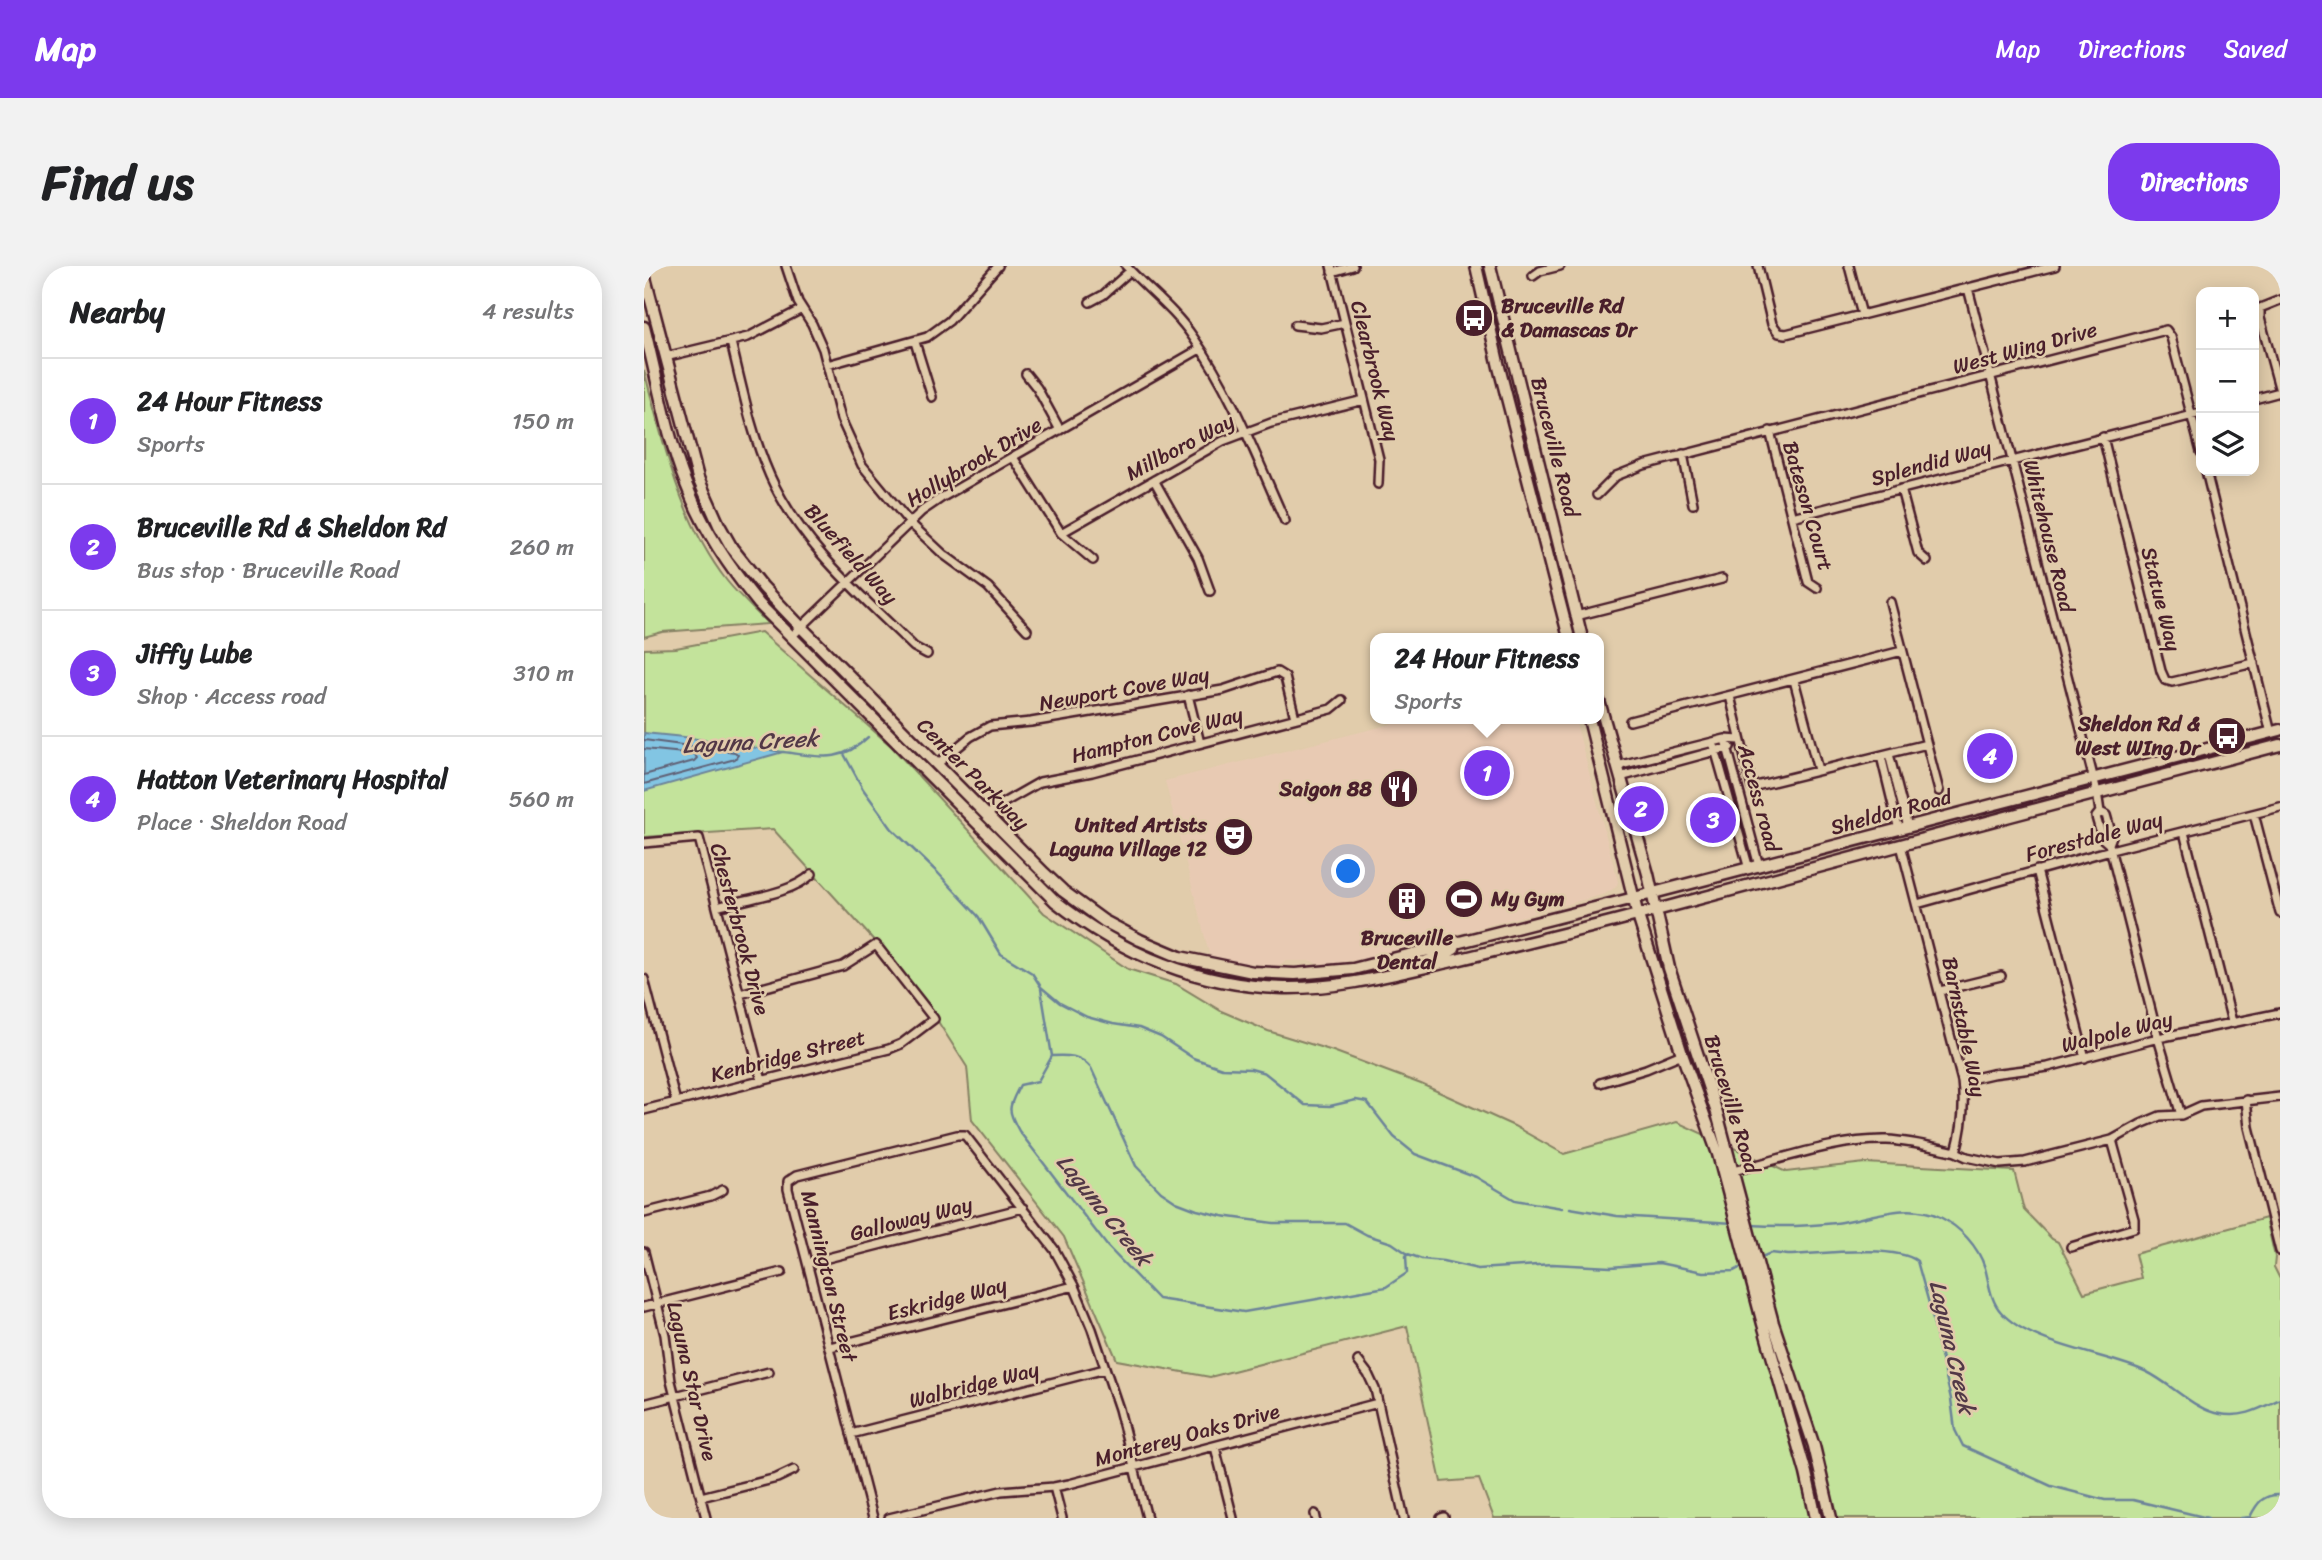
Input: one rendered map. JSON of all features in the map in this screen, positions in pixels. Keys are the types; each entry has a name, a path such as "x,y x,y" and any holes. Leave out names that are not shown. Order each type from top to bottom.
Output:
{"main road":[{"name":"Bruceville Road","path":"1476,266 1504,388 1568,633"},
{"name":"Bruceville Road","path":"1490,266 1581,633"},
{"name":"Center Parkway","path":"644,274 698,478 719,524 747,568 801,627 987,816 1063,891 1104,921 1157,948 1204,963 1252,972 1295,974 1353,969 1634,898"},
{"name":"Center Parkway","path":"644,327 679,464 701,518 739,579 791,636 1040,888 1079,920 1122,947 1187,973 1233,983 1297,988 1352,984 1638,916"},
{"name":"Bruceville Road","path":"1604,719 1669,968 1717,1113 1733,1171 1734,1195"},
{"name":"Bruceville Road","path":"1590,724 1638,916 1682,1054 1734,1195 1816,1518"},
{"path":"1598,724 1603,739 1613,752"},
{"name":"Sheldon Road","path":"1634,898 2276,731"},
{"name":"Sheldon Road","path":"1638,916 2097,792 2280,746"},
{"path":"1408,970 1433,957 1450,952 1455,944"},
{"name":"Bruceville Road","path":"1755,1275 1814,1446 1831,1518"}],"street":[{"path":"786,266 802,309 819,337 841,419 854,452 871,478 909,522 943,555 988,587 1027,630"},
{"path":"827,365 915,342 938,331 998,266"},
{"path":"1331,269 1353,266"},
{"path":"1533,276 1540,271 1560,266"},
{"path":"1758,266 1772,324 1779,333 2055,266"},
{"path":"1849,266 1862,315"},
{"path":"1090,302 1128,268 1164,302 1200,349 1244,432 1285,521"},
{"name":"Clearbrook Way","path":"1331,269 1379,459 1378,484"},
{"name":"Whitehouse Road","path":"1968,288 2100,812 2106,815 2112,836 2110,847 2158,1038 2181,1115"},
{"path":"2259,398 2280,392 2260,308 2280,300"},
{"path":"665,357 731,342 761,331 802,309"},
{"path":"1295,326 1321,328 1345,323"},
{"name":"West Wing Drive","path":"1597,495 1616,476 1644,465 2166,330 2171,337 2196,431"},
{"name":"Bluefield Way","path":"731,342 754,433 771,478 798,524 847,582 914,647 927,654"},
{"path":"915,342 932,397"},
{"name":"Hollybrook Drive","path":"791,636 909,522 942,498 1200,349"},
{"path":"1026,374 1037,388 1060,430"},
{"name":"Millboro Way","path":"1061,533 1223,441 1244,432 1364,400"},
{"name":"Splendid Way","path":"1792,517 2196,414"},
{"name":"Bateson Court","path":"1770,432 1808,582 1817,588"},
{"name":"Statue Way","path":"2103,437 2165,680 2172,682 2254,663"},
{"path":"1683,454 1693,504"},
{"path":"1013,457 1061,533 1093,560"},
{"path":"2207,476 2254,663 2276,731"},
{"path":"1154,480 1198,558 1210,592"},
{"path":"1900,489 1918,553 1927,561"},
{"path":"1576,616 1722,579"},
{"path":"1890,602 1939,791"},
{"path":"1630,721 1902,651"},
{"name":"Newport Cove Way","path":"936,765 970,737 990,726 1031,722 1223,690 1277,672 1285,677 1295,718"},
{"path":"1794,680 1818,770"},
{"path":"1188,695 1200,743"},
{"path":"1731,696 1752,787 1927,744"},
{"name":"Hampton Cove Way","path":"987,816 996,807 1040,782 1092,772 1331,709 1342,700"},
{"path":"1618,771 1725,738 1740,740"},
{"name":"Access road","path":"1725,738 1754,867"},
{"path":"1618,771 1728,749 1740,740"},
{"path":"1713,742 1754,867"},
{"path":"1885,755 1903,829"},
{"name":"Forestdale Way","path":"1917,904 2110,847 2184,832 2280,807"},
{"path":"2254,814 2280,914"},
{"path":"2184,832 2232,1022"},
{"name":"Chesterbrook Drive","path":"644,842 699,838 762,1081"},
{"name":"Barnstable Way","path":"1901,845 1962,1081 1965,1107 1956,1152"},
{"path":"2037,870 2085,1058"},
{"path":"717,906 792,887 804,882 812,874"},
{"name":"Kenbridge Street","path":"644,1110 889,1049 901,1044 934,1019 876,945 843,966 740,994"},
{"path":"1309,973 1310,987"},
{"path":"1295,974 1297,988"},
{"path":"1940,991 2001,976"},
{"path":"644,979 676,1101"},
{"name":"Walpole Way","path":"1962,1081 2010,1071 2048,1068 2158,1038 2280,1013"},
{"path":"1600,1083 1682,1054"},
{"path":"1733,1171 1828,1147 1866,1141 1905,1142 1956,1152 1985,1162 2012,1164 2112,1140 2160,1116 2181,1115 2202,1105 2280,1097"},
{"path":"2246,1100 2249,1127 2280,1251"},
{"name":"Mannington Street","path":"873,1518 788,1181 797,1175 957,1135 965,1135 1023,1208 1054,1249 1074,1286 1092,1329 1119,1409 1147,1518"},
{"path":"2071,1247 2134,1228 2134,1219 2112,1140"},
{"path":"644,1213 711,1196 723,1190"},
{"name":"Galloway Way","path":"808,1263 1023,1208"},
{"name":"Laguna Star Drive","path":"644,1252 675,1396 706,1518"},
{"path":"644,1307 782,1272"},
{"name":"Eskridge Way","path":"830,1347 1074,1286"},
{"path":"1357,1361 1368,1374 1378,1403 1404,1518"},
{"name":"Walbridge Way","path":"851,1434 1105,1369"},
{"path":"644,1404 769,1373"},
{"name":"Monterey Oaks Drive","path":"888,1518 1002,1491 1054,1488 1378,1403"},
{"path":"1215,1447 1233,1518"},
{"path":"701,1497 777,1478 793,1470"},
{"path":"1054,1488 1062,1518"}],"shaded area":[{"path":"1392,724 1576,724 1618,882 1616,887 1605,894 1367,958 1327,965 1312,961 1285,961 1278,966 1210,957 1165,781"}],"green space":[{"path":"644,370 675,480 697,533 727,581 768,624 662,632 644,637"},
{"path":"761,632 891,746 1044,913 1128,969 1176,984 1221,1011 1268,1031 1333,1051 1421,1084 1514,1126 1564,1154 1677,1122 1786,1172 1865,1163 2014,1171 2024,1210 2058,1242 2084,1293 2141,1278 2135,1254 2266,1218 2275,1257 2274,1267 2280,1279 2280,1518 1494,1518 1479,1479 1441,1482 1407,1326 1210,1377 1117,1360 1064,1237 972,1120 967,1067 937,1020 879,946 773,829 644,837 644,649 676,648"}],"water":[{"path":"644,733 684,737 783,752 644,791"}],"waterway":[{"name":"Laguna Creek","path":"783,752 828,757 848,752 868,737"},
{"name":"Laguna Creek","path":"844,754 863,789 892,829 978,916 1001,954 1032,973 1041,987 1060,1003 1087,1017 1139,1028 1161,1037 1193,1058 1222,1068 1251,1069 1265,1073 1305,1105 1330,1106 1356,1100 1367,1102 1394,1137 1415,1154 1476,1177 1515,1200 1562,1208"},
{"name":"Laguna Creek","path":"1041,989 1052,1056 1083,1060 1091,1068 1136,1166 1161,1192 1176,1202 1222,1216 1273,1223 1345,1223 1367,1235 1392,1243 1408,1254"},
{"name":"Laguna Creek","path":"1052,1056 1038,1081 1020,1085 1011,1103 1012,1117 1019,1131 1108,1247 1158,1299 1244,1312 1386,1287 1407,1273 1408,1254 1478,1269 1552,1264 1611,1267 1659,1263 1703,1272 1734,1271 1745,1265"},
{"name":"Laguna Creek","path":"1570,1208 1617,1216 1734,1223"},
{"name":"Laguna Creek","path":"1751,1225 1815,1225 1889,1212 1928,1212 1947,1221 1961,1232 1978,1252 1997,1307 2014,1324 2050,1341 2147,1372 2211,1412 2244,1414 2280,1399"},
{"name":"Laguna Creek","path":"1757,1259 1771,1253 1788,1255 1874,1251 1906,1256 1917,1261 1951,1399 1955,1430 1963,1446 2051,1486 2105,1500 2133,1500 2208,1518"},
{"name":"Laguna Creek","path":"2241,1518 2250,1517 2265,1498 2280,1495"}],"place":[{"name":"Bruceville Rd & Damascas Dr","path":"1474,318"},
{"name":"Sheldon Rd & West WIng Dr","path":"2227,736"},
{"name":"Hatton Veterinary Hospital","path":"1990,756"},
{"name":"24 Hour Fitness","path":"1487,773"},
{"name":"Saigon 88","path":"1399,789"},
{"name":"Bruceville Rd & Sheldon Rd","path":"1641,809"},
{"name":"Jiffy Lube","path":"1713,820"},
{"name":"United Artists Laguna Village 12","path":"1234,837"},
{"name":"My Gym","path":"1464,899"},
{"name":"Bruceville Dental","path":"1407,901"}]}
